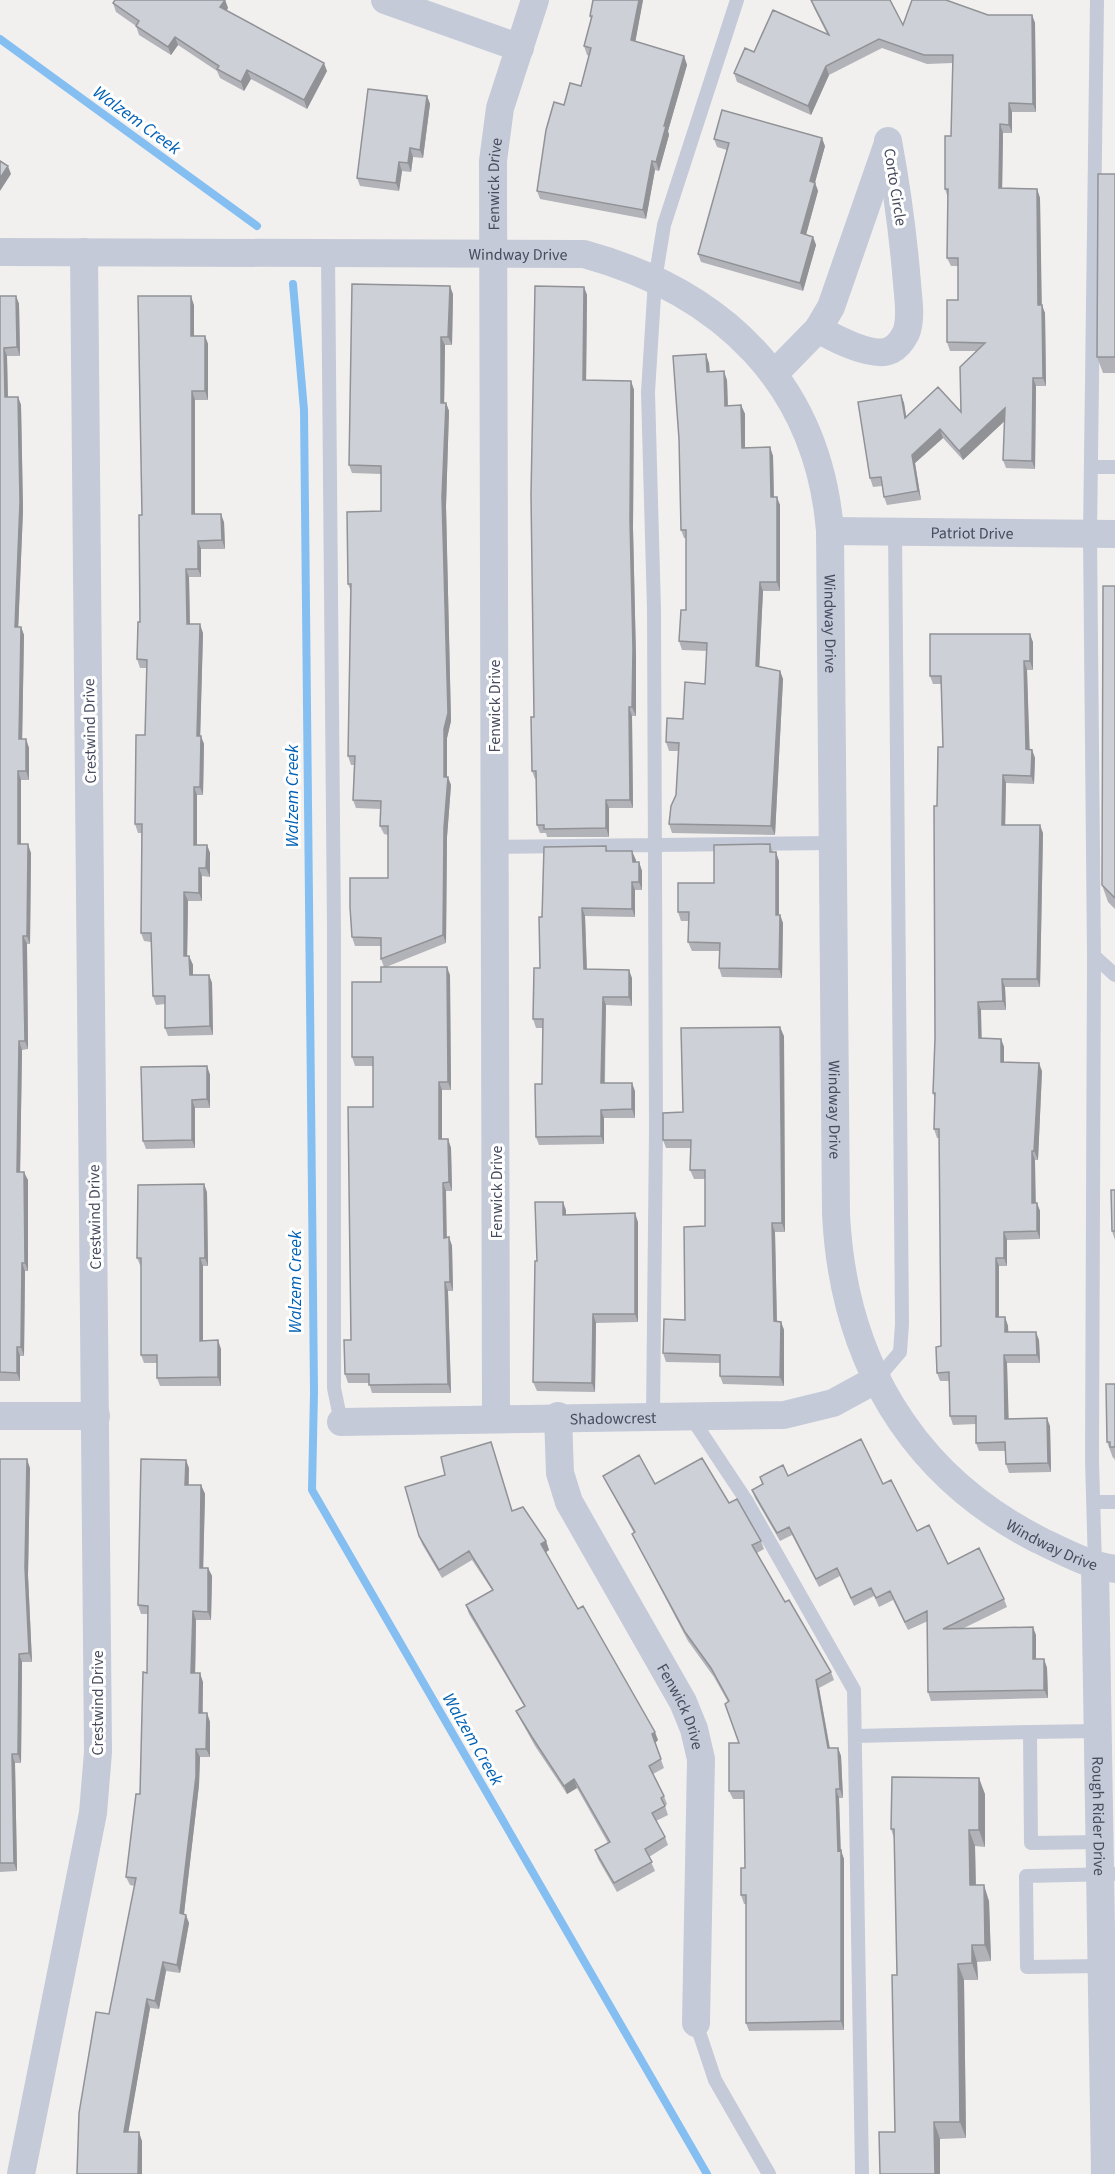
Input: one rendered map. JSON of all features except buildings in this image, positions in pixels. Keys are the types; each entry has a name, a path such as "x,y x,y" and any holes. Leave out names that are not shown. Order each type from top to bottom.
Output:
{"street":[{"path":"385,0 519,48"},
{"name":"Fenwick Drive","path":"496,1417 493,161 500,108 535,0"},
{"name":"Corto Circle","path":"775,373 818,329 831,307 888,141 902,214 909,315 906,333 898,345 889,352 873,352 839,342 818,329"},
{"name":"Windway Drive","path":"0,252 584,255 613,262 656,279 696,301 752,346 775,373 793,402 816,453 830,531 838,1252 854,1326 877,1379 907,1429 958,1485 1019,1529 1105,1568"},
{"name":"Crestwind Drive","path":"21,2174 93,1813 98,1752 84,252"},
{"name":"Patriot Drive","path":"830,531 1103,534"},
{"name":"Shadowcrest","path":"341,1422 496,1417 783,1414 833,1403 877,1379"},
{"path":"0,1416 96,1416"},
{"name":"Fenwick Drive","path":"558,1416 560,1473 569,1502 683,1702 694,1729 701,1759 696,2023"},
{"name":"Rough Rider Drive","path":"1105,1568 1098,1731 1107,1798 1099,1842 1108,1874 1106,1956 1108,2163"}],"lane":[{"path":"652,1416 656,1142 654,610 648,392 656,279 664,225 737,0"},
{"path":"1097,0 1091,467 1103,534 1094,956 1093,1502 1105,1568"},
{"path":"328,254 333,802 334,1388 341,1422"},
{"path":"1091,467 1115,467"},
{"path":"877,1379 900,1352 902,1324 895,531"},
{"path":"495,847 833,843"},
{"path":"1094,956 1115,975"},
{"path":"691,1416 746,1500 854,1690 862,2174"},
{"path":"1093,1502 1115,1502"},
{"path":"855,1736 1098,1731"},
{"path":"1030,1732 1031,1843 1099,1842"},
{"path":"1106,1956 1027,1967 1026,1876 1108,1874"},
{"path":"696,2023 715,2080 769,2174"}],"waterway":[{"name":"Walzem Creek","path":"0,39 257,226"},
{"name":"Walzem Creek","path":"293,284 304,410 314,1392 312,1490 707,2174"}]}
